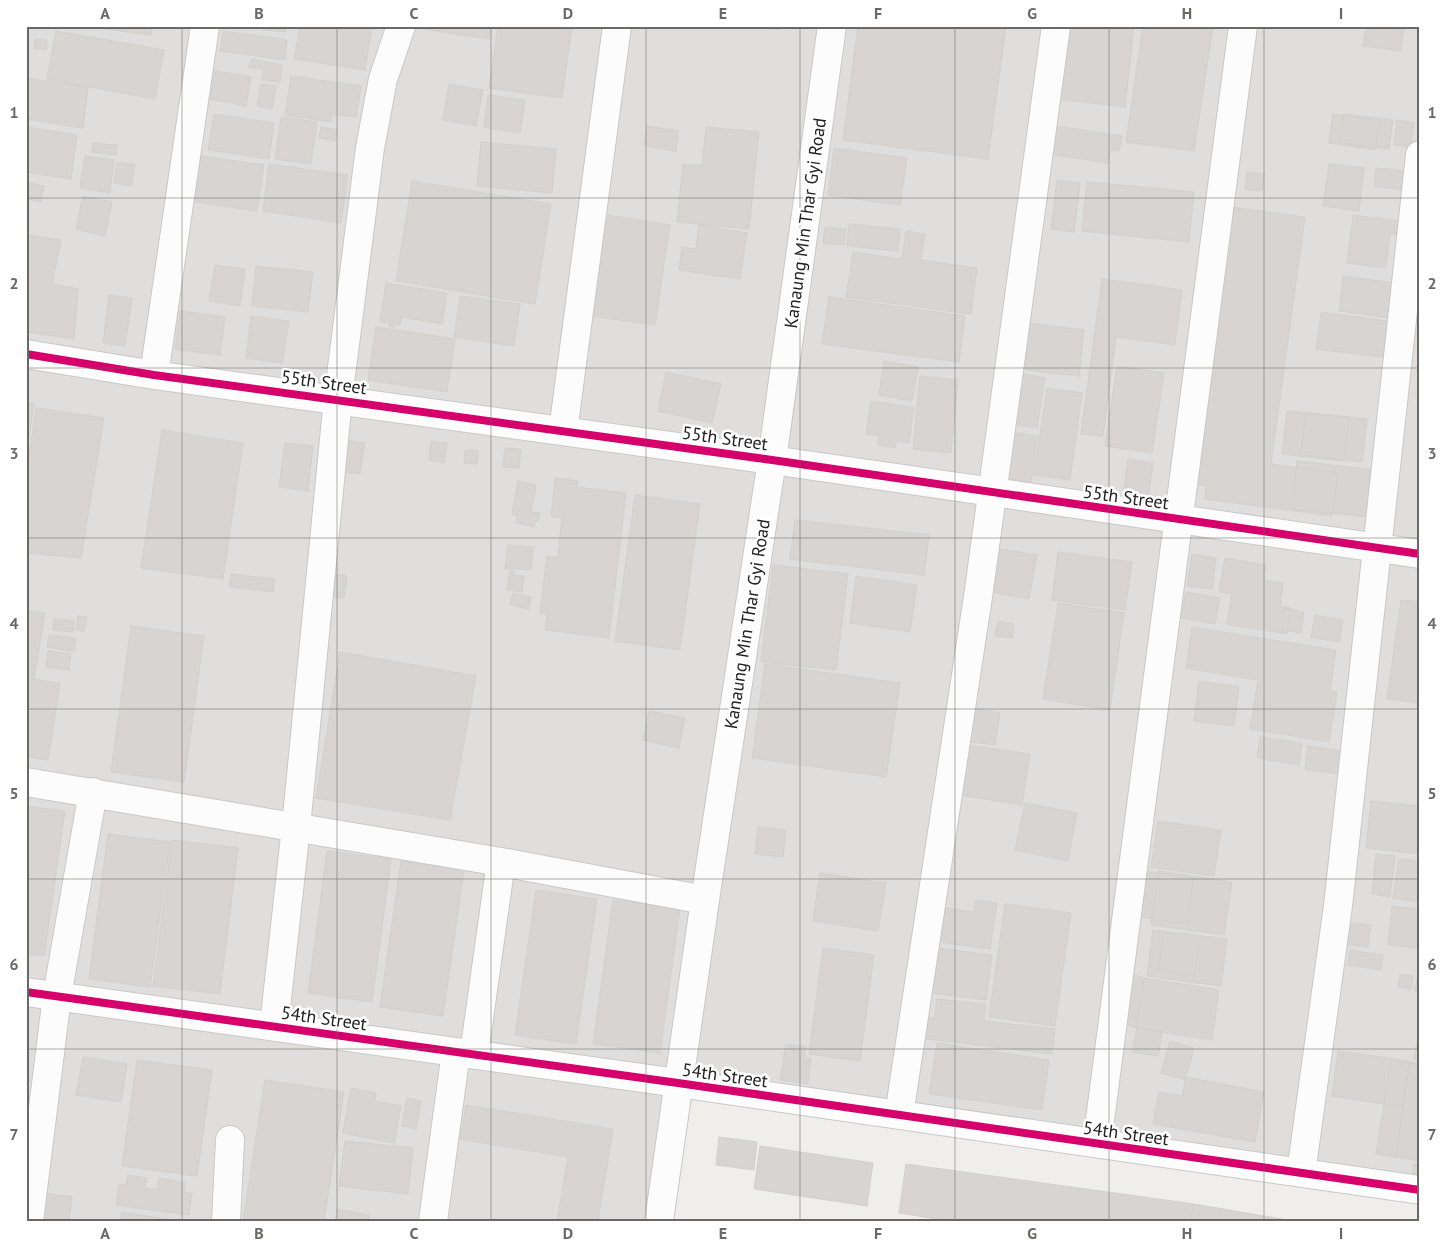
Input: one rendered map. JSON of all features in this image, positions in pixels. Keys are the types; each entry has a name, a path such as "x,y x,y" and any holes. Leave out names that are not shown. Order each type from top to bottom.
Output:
{"street":[{"path":"154,375 205,26"},
{"path":"274,1026 296,827 338,399 370,148 383,79 401,26"},
{"path":"563,431 617,26"},
{"name":"Kanaung Min Thar Gyi Road","path":"659,1221 705,900 772,460 832,26"},
{"path":"899,1115 993,493 1056,26"},
{"path":"1097,1144 1243,26"},
{"path":"1301,1173 1338,906 1420,155"},
{"name":"55th Street","path":"26,354 154,375 772,460 1420,554"},
{"path":"26,782 501,862 705,900"},
{"path":"29,1221 57,996 93,792"},
{"path":"433,1221 501,862"},
{"name":"54th Street","path":"26,992 678,1083 1420,1190"},
{"path":"226,1221 230,1140"}],"shaded area":[{"path":"26,26 1420,26 1420,1204 679,1084 663,1221 26,1221"}],"building":[{"path":"106,26 152,26 151,35 106,29"},
{"path":"263,26 286,26 286,32 263,30"},
{"path":"300,26 372,26 365,70 294,59"},
{"path":"422,26 491,26 489,39 422,29"},
{"path":"498,26 572,26 562,98 489,88"},
{"path":"752,26 780,26 780,30"},
{"path":"858,26 1006,26 988,159 843,140"},
{"path":"1065,26 1134,26 1125,107 1057,99"},
{"path":"1143,26 1213,26 1194,151 1126,142"},
{"path":"1366,26 1404,26 1401,51 1363,46"},
{"path":"56,31 164,50 155,99 47,79"},
{"path":"223,31 287,40 285,60 220,51"},
{"path":"35,39 47,40 47,49 34,49"},
{"path":"252,59 282,65 280,82 262,80 263,69 248,67"},
{"path":"215,71 251,77 246,106 210,99"},
{"path":"291,76 361,86 356,117 332,114 331,122 285,115"},
{"path":"26,78 88,87 83,128 26,119"},
{"path":"261,84 276,86 272,109 257,106"},
{"path":"449,84 483,90 476,126 443,120"},
{"path":"488,95 525,100 520,133 484,127"},
{"path":"214,114 274,123 269,159 208,150"},
{"path":"1333,114 1380,121 1375,150 1329,143"},
{"path":"1343,114 1393,120 1389,149 1340,143"},
{"path":"281,117 317,122 311,164 275,159"},
{"path":"1397,120 1414,123 1410,147 1394,145"},
{"path":"1049,125 1122,136 1119,151 1110,150 1108,163 1044,153"},
{"path":"647,126 678,131 676,151 644,146"},
{"path":"26,127 77,135 71,179 26,172"},
{"path":"321,127 338,130 335,141 319,138"},
{"path":"706,127 759,132 749,229 677,222 683,164 702,166"},
{"path":"481,142 556,149 552,193 477,186"},
{"path":"93,143 117,145 116,155 92,152"},
{"path":"834,148 907,158 900,205 828,195"},
{"path":"195,155 264,165 257,211 188,201"},
{"path":"85,156 114,160 110,193 80,188"},
{"path":"117,162 135,165 131,186 114,183"},
{"path":"269,164 348,175 341,223 263,211"},
{"path":"1329,164 1364,168 1359,211 1323,206"},
{"path":"1376,168 1407,171 1405,190 1374,186"},
{"path":"1247,172 1264,174 1262,191 1245,189"},
{"path":"1057,180 1080,183 1074,232 1051,229"},
{"path":"412,181 551,204 535,304 396,281"},
{"path":"1087,182 1194,192 1189,242 1082,231"},
{"path":"30,183 44,186 41,202 27,199"},
{"path":"83,196 112,202 105,236 76,229"},
{"path":"1231,207 1305,217 1271,464 1338,473 1332,516 1205,499 1206,486 1194,484"},
{"path":"600,214 670,225 655,325 585,315"},
{"path":"1353,215 1400,221 1399,235 1390,234 1386,268 1347,263"},
{"path":"849,224 900,229 898,251 847,246"},
{"path":"699,225 747,233 740,279 679,270 682,247 696,249"},
{"path":"825,227 846,229 844,245 823,243"},
{"path":"906,231 925,234 921,260 977,268 971,314 846,297 853,252 902,259"},
{"path":"26,235 61,240 52,284 78,289 74,339 26,332"},
{"path":"215,265 245,269 240,306 209,301"},
{"path":"256,266 313,272 308,312 252,306"},
{"path":"1343,276 1393,283 1389,318 1339,311"},
{"path":"1102,279 1182,290 1175,345 1116,337 1103,436 1081,434"},
{"path":"386,283 447,293 442,324 401,317 400,325 395,324 395,327 389,326 390,323 380,321"},
{"path":"109,295 132,298 125,346 103,343"},
{"path":"460,296 520,304 514,346 454,337"},
{"path":"829,297 965,316 959,362 822,344"},
{"path":"180,311 225,317 220,355 175,349"},
{"path":"1321,312 1387,321 1383,357 1316,349"},
{"path":"251,316 289,321 282,363 246,358"},
{"path":"1020,322 1084,330 1079,376 1015,369"},
{"path":"376,327 455,339 447,392 368,380"},
{"path":"884,361 918,367 912,401 879,395"},
{"path":"1117,366 1164,373 1152,453 1105,446"},
{"path":"666,372 721,384 712,423 658,411"},
{"path":"1019,373 1045,378 1037,428 1011,424"},
{"path":"920,376 958,380 951,453 913,449"},
{"path":"1047,388 1082,393 1070,480 1034,475"},
{"path":"871,401 914,408 909,443 897,441 895,448 878,445 879,436 866,434"},
{"path":"26,402 34,403 26,458"},
{"path":"36,408 104,418 81,558 26,553 26,477"},
{"path":"1287,411 1349,417 1344,461 1282,454"},
{"path":"1306,413 1367,419 1362,462 1301,455"},
{"path":"162,430 243,443 223,579 141,568"},
{"path":"1011,432 1038,436 1031,482 1004,478"},
{"path":"339,439 365,443 360,474 334,470"},
{"path":"431,441 447,443 444,463 429,460"},
{"path":"285,443 313,446 308,491 279,487"},
{"path":"505,448 521,449 519,468 503,467"},
{"path":"465,450 478,451 477,464 464,463"},
{"path":"1128,459 1153,463 1148,500 1123,497"},
{"path":"1297,461 1374,470 1368,517 1292,509"},
{"path":"555,478 578,481 577,487 626,493 609,638 545,630 547,614 540,613 547,556 558,557 562,518 551,516"},
{"path":"518,481 536,485 531,512 540,513 534,527 516,523 517,515 512,515"},
{"path":"635,495 700,504 680,650 615,641"},
{"path":"795,520 929,535 924,575 790,559"},
{"path":"508,545 533,547 531,570 505,568"},
{"path":"989,547 1037,555 1029,599 981,590"},
{"path":"1058,552 1132,562 1125,610 1052,600"},
{"path":"1192,554 1216,558 1212,589 1187,586"},
{"path":"1225,558 1266,565 1264,580 1283,583 1280,606 1291,608 1287,634 1227,624 1232,594 1219,592"},
{"path":"773,565 848,574 836,670 761,662"},
{"path":"510,570 515,571 515,575 524,576 522,592 507,590"},
{"path":"327,573 347,576 344,598 326,596"},
{"path":"231,574 275,579 273,592 229,587"},
{"path":"856,576 917,585 910,632 850,623"},
{"path":"1186,592 1220,598 1215,624 1181,618"},
{"path":"513,593 531,597 529,609 510,605"},
{"path":"1401,600 1420,602 1420,703 1387,699"},
{"path":"1058,603 1124,613 1110,710 1043,699"},
{"path":"1285,608 1304,612 1301,633 1282,630"},
{"path":"26,610 45,613 34,679 60,684 48,760 26,757"},
{"path":"1315,615 1343,620 1339,642 1311,637"},
{"path":"78,616 87,617 84,631 76,630"},
{"path":"54,619 74,621 73,632 53,630"},
{"path":"998,621 1014,624 1012,638 995,636"},
{"path":"131,626 204,636 184,782 111,772"},
{"path":"1192,627 1336,650 1330,691 1337,692 1329,742 1250,729 1258,680 1186,668"},
{"path":"49,635 76,638 74,652 47,647"},
{"path":"48,651 71,654 69,670 46,667"},
{"path":"340,652 476,676 450,820 316,798"},
{"path":"765,664 900,683 886,777 752,758"},
{"path":"1199,681 1239,687 1234,726 1194,721"},
{"path":"966,707 1000,713 995,745 960,740"},
{"path":"649,711 685,718 679,748 643,740"},
{"path":"1260,737 1302,743 1299,765 1257,758"},
{"path":"967,745 1030,754 1022,805 959,795"},
{"path":"1308,746 1348,752 1345,775 1305,769"},
{"path":"1371,801 1420,806 1420,854 1366,848"},
{"path":"1025,803 1077,813 1068,861 1015,850"},
{"path":"26,806 65,811 44,956 26,954"},
{"path":"1158,821 1221,830 1214,876 1151,867"},
{"path":"758,827 786,830 783,857 755,854"},
{"path":"108,834 170,842 150,987 89,979"},
{"path":"172,840 238,848 220,994 153,986"},
{"path":"327,851 391,859 372,1002 308,993"},
{"path":"1376,854 1395,856 1390,897 1372,894"},
{"path":"1399,859 1420,861 1420,902 1393,898"},
{"path":"401,861 464,870 443,1016 380,1007"},
{"path":"1138,870 1193,878 1188,924 1131,916"},
{"path":"1159,871 1232,882 1224,935 1151,925"},
{"path":"820,873 886,883 878,931 813,921"},
{"path":"536,890 597,899 576,1044 515,1035"},
{"path":"613,900 680,909 660,1053 593,1044"},
{"path":"976,900 997,903 990,949 933,941 938,907 974,912"},
{"path":"1005,904 1071,913 1055,1026 989,1017"},
{"path":"1392,906 1420,909 1417,948 1388,945"},
{"path":"1348,923 1371,925 1368,947 1345,944"},
{"path":"1153,930 1227,939 1221,986 1147,976"},
{"path":"1164,933 1200,938 1194,976 1158,970"},
{"path":"929,947 992,955 986,1000 923,992"},
{"path":"823,948 874,955 860,1061 809,1054"},
{"path":"1350,950 1383,955 1381,970 1348,965"},
{"path":"1420,963 1420,992 1415,991"},
{"path":"1129,973 1144,978 1136,1028 1121,1022"},
{"path":"1400,975 1413,976 1411,989 1398,987"},
{"path":"1144,978 1219,990 1212,1040 1136,1028"},
{"path":"937,999 986,1004 984,1021 1055,1029 1052,1054 918,1038 920,1016 934,1018"},
{"path":"1420,1025 1420,1060 1414,1059"},
{"path":"1137,1028 1162,1032 1158,1056 1132,1052"},
{"path":"1170,1041 1194,1048 1185,1080 1161,1073"},
{"path":"937,1043 1049,1060 1042,1110 929,1094"},
{"path":"786,1044 806,1047 804,1058 811,1058 808,1084 780,1080"},
{"path":"1338,1051 1409,1061 1402,1107 1332,1096"},
{"path":"83,1057 127,1064 121,1102 76,1095"},
{"path":"137,1060 212,1070 197,1176 122,1166"},
{"path":"1391,1061 1420,1065 1420,1161 1376,1154"},
{"path":"1410,1062 1420,1064 1420,1159 1396,1156"},
{"path":"1186,1077 1264,1092 1255,1142 1153,1124 1159,1092 1182,1096"},
{"path":"265,1080 344,1092 324,1221 243,1221"},
{"path":"351,1088 376,1093 375,1101 401,1106 394,1143 343,1133"},
{"path":"407,1098 421,1101 416,1129 402,1126"},
{"path":"466,1105 613,1129 598,1221 557,1221 568,1157 460,1139"},
{"path":"719,1137 757,1142 754,1170 716,1165"},
{"path":"345,1141 413,1148 408,1194 339,1186"},
{"path":"760,1146 873,1163 867,1206 754,1189"},
{"path":"906,1164 1194,1204 1190,1221 949,1221 899,1213"},
{"path":"1414,1164 1420,1165 1420,1178 1412,1177"},
{"path":"128,1175 147,1178 145,1188 157,1190 159,1178 185,1183 184,1192 192,1193 189,1215 116,1205 119,1184 126,1185"},
{"path":"44,1193 72,1197 69,1221 40,1221"},
{"path":"1194,1204 1293,1221 1191,1221"},
{"path":"337,1209 369,1215 369,1221 335,1221"},
{"path":"122,1212 177,1221 120,1221"}],"cycle path":[{"path":"26,354 154,375 772,460 1420,554"},
{"path":"26,992 678,1083 1420,1190"}]}
